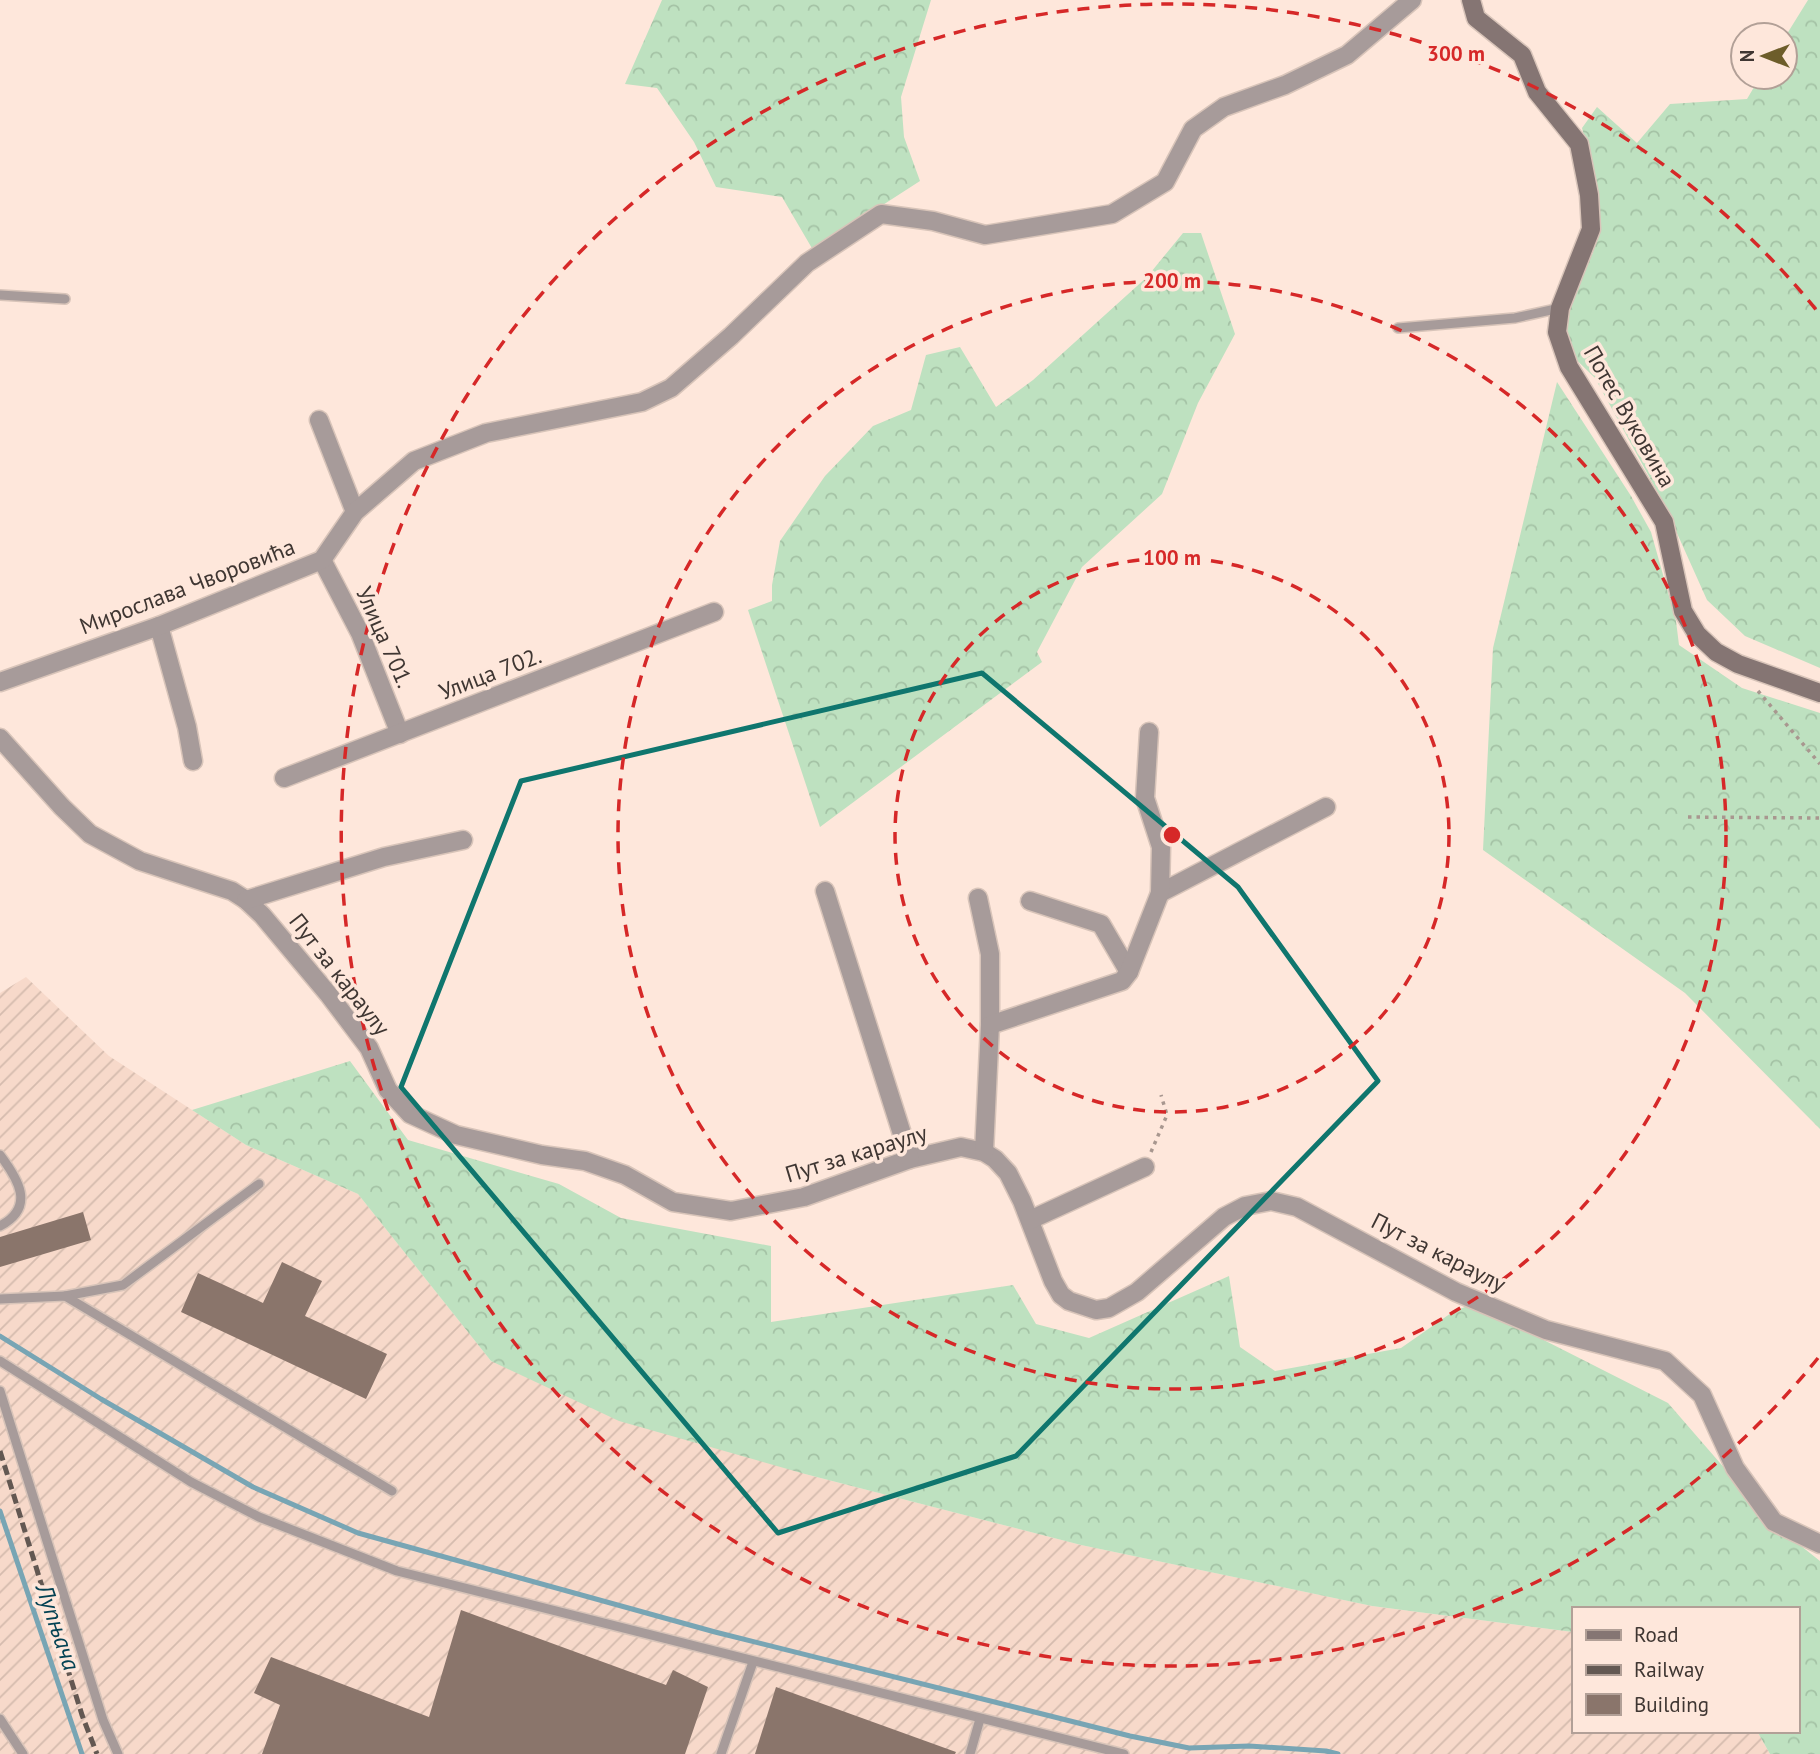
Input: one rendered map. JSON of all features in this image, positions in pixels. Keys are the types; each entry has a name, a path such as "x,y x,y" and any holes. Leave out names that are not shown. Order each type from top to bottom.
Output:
{"main road":[{"name":"Потес Вуковина","path":"1471,0 1476,18 1522,55 1537,92 1579,144 1589,195 1591,229 1560,308 1557,332 1569,367 1664,522 1683,611 1698,634 1716,652 1738,664 1820,693"}],"street":[{"name":"Мирослава Чворовића","path":"0,682 159,626 322,560 355,512 414,461 486,433 642,402 671,388 731,336 807,263 881,214 933,221 985,235 1112,215 1164,182 1193,129 1224,107 1285,85 1347,55 1412,0"},
{"path":"319,420 355,512"},
{"name":"Улица 701.","path":"322,560 360,633 400,734"},
{"name":"Улица 702.","path":"284,778 714,612"},
{"path":"159,626 187,727 193,761"},
{"path":"990,1025 1122,981 1129,972 1160,893 1161,847 1145,798 1149,732"},
{"name":"Пут за караулу","path":"0,738 90,834 140,861 232,891 246,900 262,915 369,1048 388,1090 410,1114 456,1135 542,1155 585,1161 625,1175 673,1202 731,1211 804,1197 910,1159 961,1147 984,1152 1008,1173 1061,1295 1069,1301 1096,1310 1109,1308 1137,1292 1224,1217 1245,1206 1271,1201 1297,1207 1456,1292 1546,1330 1665,1361 1702,1395 1735,1468 1774,1522 1820,1544"},
{"path":"1160,893 1326,807"},
{"path":"246,900 384,857 463,840"},
{"path":"825,891 910,1159"},
{"path":"978,898 990,954 990,1025 984,1152"},
{"path":"1030,901 1101,924 1129,972"},
{"path":"1030,1220 1144,1167"}],"lane":[{"path":"0,295 65,299"},
{"path":"1398,328 1515,318 1560,308"},
{"path":"0,1155 18,1179 22,1202 18,1211 0,1226"},
{"path":"0,1300 65,1296 123,1284 259,1184"},
{"path":"65,1296 392,1491"},
{"path":"0,1361 191,1482 259,1517 397,1571 1124,1754"},
{"path":"0,1391 103,1720 118,1754"},
{"path":"721,1754 753,1662"},
{"path":"0,1719 23,1754"},
{"path":"970,1754 980,1719"}],"path":[{"path":"1738,664 1762,697 1820,764"},
{"path":"1688,817 1820,818"},
{"path":"1144,1167 1167,1115 1161,1095"}],"highlighted area":[{"path":"982,673 1238,887 1378,1081 1016,1456 778,1533 401,1087 521,781"}],"shaded area":[{"path":"26,977 109,1056 246,1145 358,1194 491,1361 805,1474 1081,1545 1372,1606 1572,1632 1572,1733 1758,1733 1770,1754 0,1754 0,993"}],"green space":[{"path":"662,0 931,0 901,97 904,137 920,181 813,250 782,197 716,187 694,142 657,88 625,84"},
{"path":"1808,0 1820,0 1820,668 1745,636 1707,600 1663,502 1595,378 1555,339 1559,310 1593,253 1598,192 1582,128 1597,107 1637,143 1670,104 1747,99 1752,91 1799,91 1799,21 1795,21"},
{"path":"1183,233 1201,233 1235,334 1198,403 1162,494 1082,567 1037,652 1042,662 820,827 748,610 772,601 772,585 780,541 825,476 873,426 911,410 926,355 960,347 996,407 1033,380 1147,277"},
{"path":"1557,382 1631,496 1651,532 1676,621 1679,645 1742,688 1820,713 1820,1129 1685,993 1483,850 1493,648"},
{"path":"350,1061 408,1140 559,1184 621,1218 771,1246 771,1322 1013,1285 1036,1324 1089,1338 1229,1276 1240,1347 1275,1371 1401,1348 1454,1311 1473,1304 1668,1403 1772,1523 1820,1561 1820,1754 1770,1754 1758,1733 1799,1733 1799,1607 1572,1607 1572,1632 1372,1606 1081,1545 805,1474 619,1421 491,1361 358,1194 246,1145 192,1110"}],"building":[{"path":"83,1212 91,1240 0,1267 0,1237"},
{"path":"282,1262 322,1281 305,1316 387,1354 366,1399 181,1312 198,1273 263,1303"},
{"path":"461,1610 666,1685 673,1670 708,1687 685,1754 262,1754 280,1705 254,1693 271,1657 429,1717"},
{"path":"776,1687 956,1752 755,1754"}],"waterway":[{"path":"0,1336 101,1399 253,1487 358,1533 715,1632 1130,1736 1189,1748 1249,1746 1338,1754"},
{"name":"Лупњача","path":"0,1511 82,1754"}],"railway":[{"path":"0,1451 82,1715 97,1754"}]}
